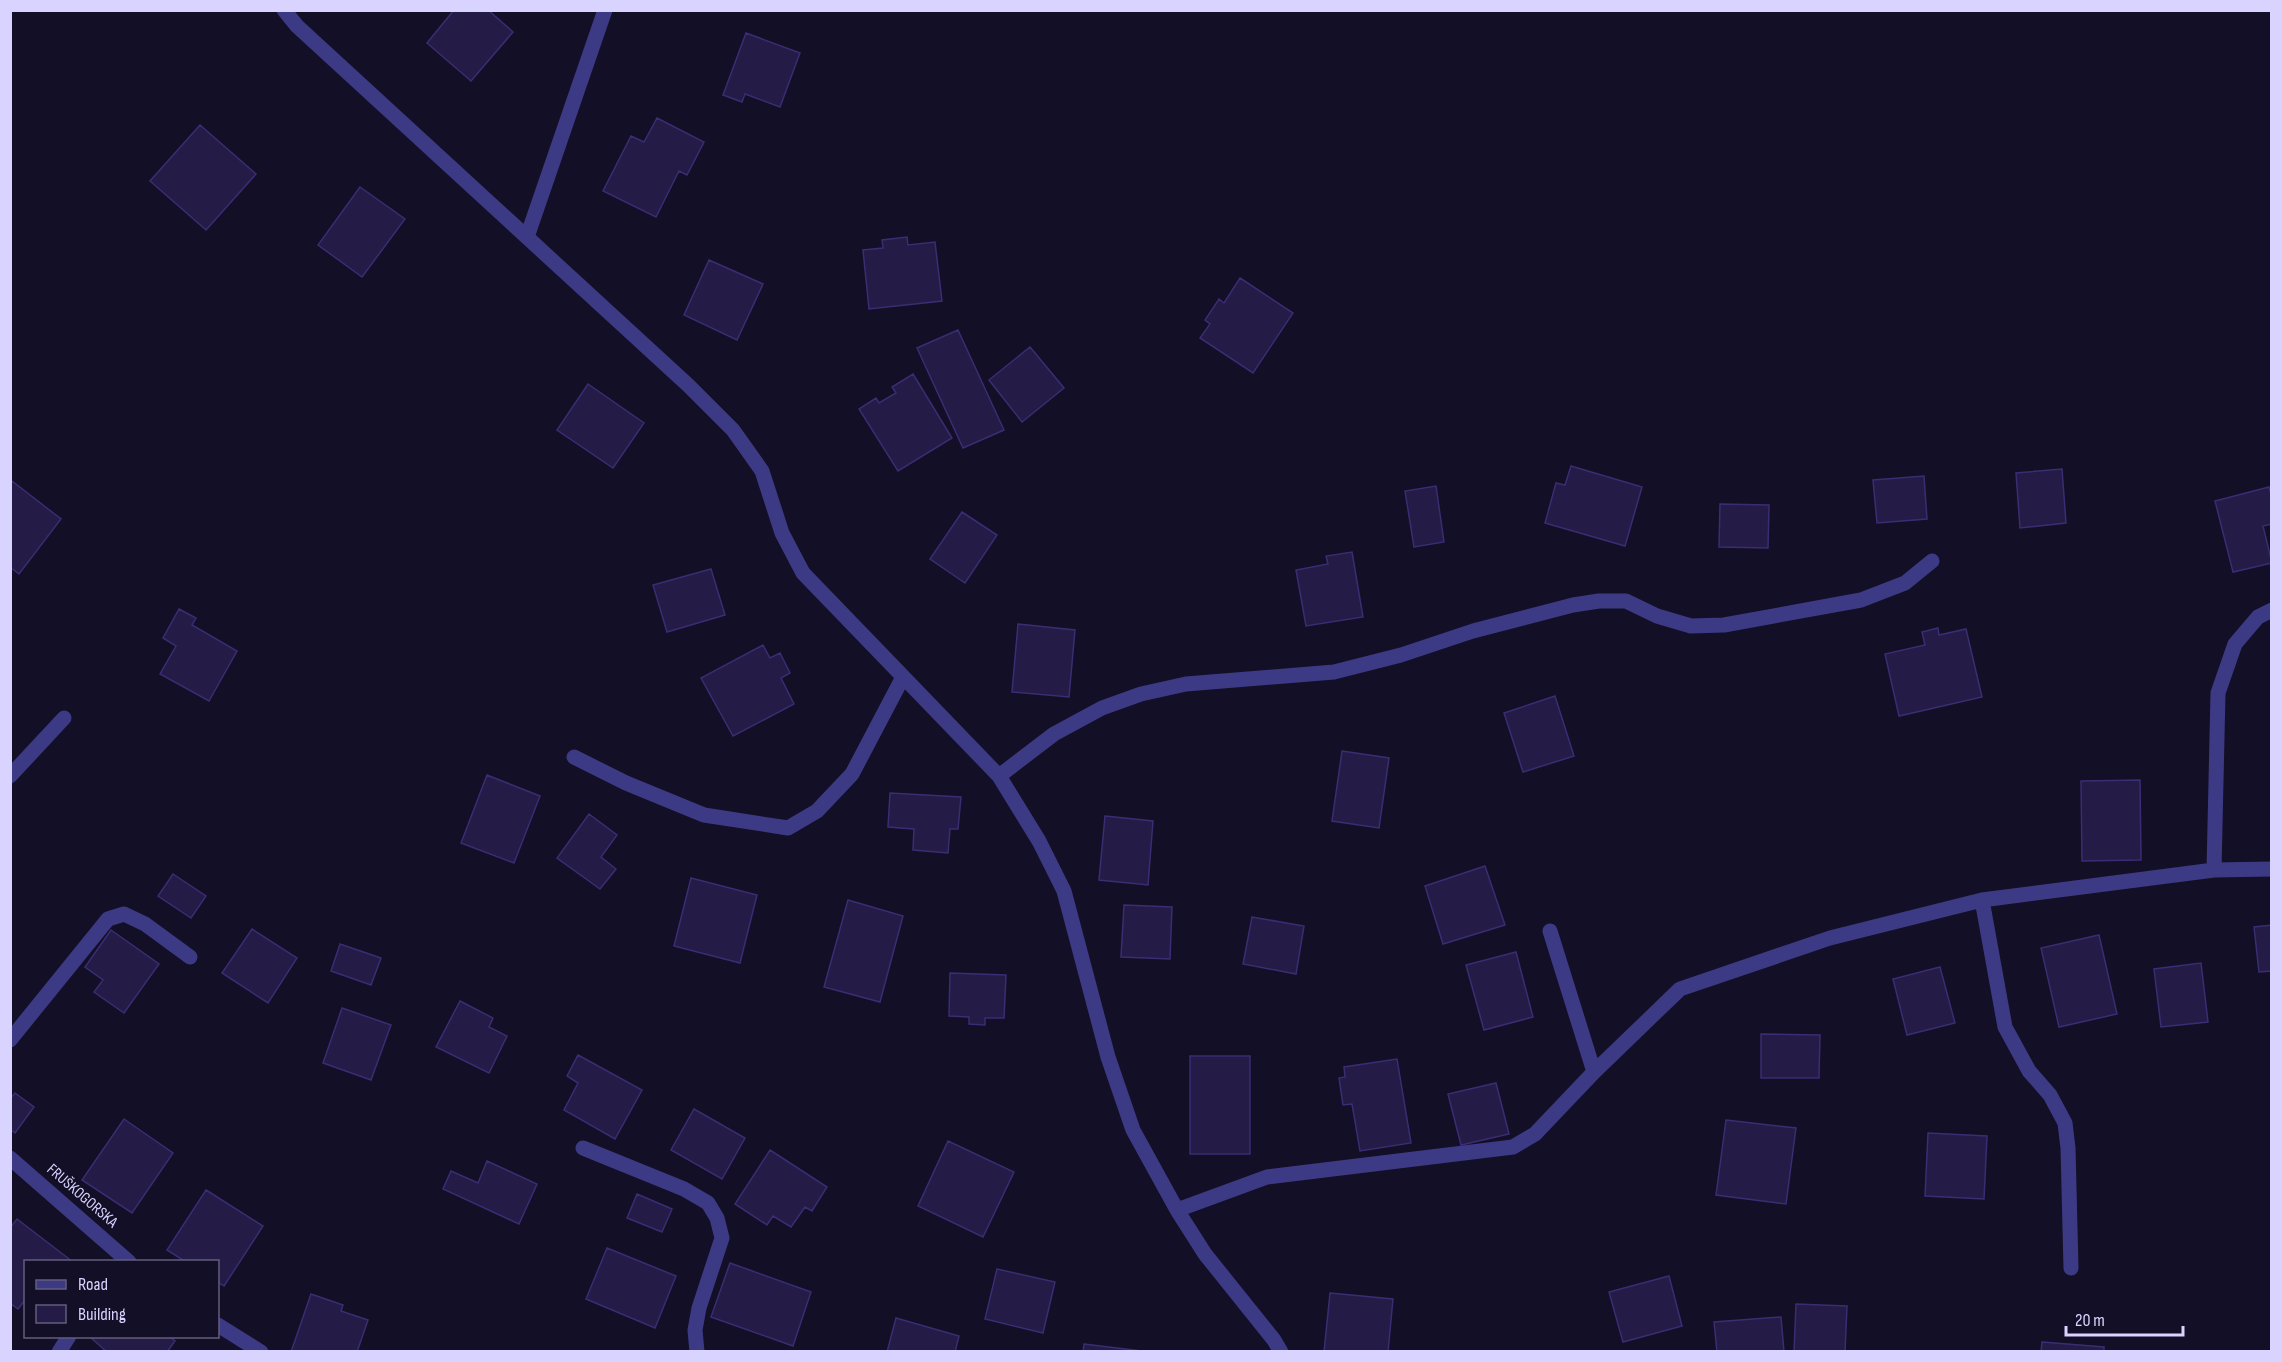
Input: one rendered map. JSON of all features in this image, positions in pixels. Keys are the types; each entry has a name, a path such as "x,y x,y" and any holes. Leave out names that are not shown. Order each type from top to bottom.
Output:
{"street":[{"path":"284,10 297,26 689,386 733,430 762,471 782,533 803,573 999,776 1039,841 1064,891 1108,1057 1133,1130 1177,1210 1205,1254 1274,1340 1281,1352"},
{"path":"527,237 605,10"},
{"path":"999,776 1054,734 1102,708 1141,694 1186,684 1334,672 1401,655 1473,631 1573,605 1599,601 1626,601 1657,616 1691,626 1724,625 1861,600 1905,583 1932,561"},
{"path":"2214,870 2218,693 2235,644 2258,617 2271,610"},
{"path":"574,757 626,783 704,815 788,828 817,811 852,774 903,677"},
{"path":"10,776 64,718"},
{"path":"1177,1210 1267,1177 1513,1146 1535,1134 1594,1072 1680,989 1830,938 1982,900 2214,870 2271,869"},
{"path":"1982,900 2005,1027 2029,1071 2050,1095 2065,1123 2068,1148 2071,1268"},
{"path":"10,1040 108,919 124,914 145,924 190,957"},
{"path":"1550,931 1594,1072"},
{"path":"583,1148 684,1189 708,1203 717,1218 722,1238 699,1308 695,1330 697,1352"},
{"name":"FRUŠKOGORSKA","path":"10,1158 126,1260"},
{"path":"219,1325 261,1352"},
{"path":"59,1352 68,1338"}],"building":[{"path":"454,10 488,10 513,32 471,81 427,43"},
{"path":"746,33 800,53 780,107 745,94 742,102 723,95"},
{"path":"657,118 704,142 687,175 679,171 656,217 603,191 631,136 644,142"},
{"path":"200,125 256,174 206,230 150,181"},
{"path":"360,187 405,219 362,277 318,245"},
{"path":"907,237 908,245 935,242 942,301 869,309 863,250 883,248 882,240"},
{"path":"709,260 763,284 737,340 684,315"},
{"path":"1240,278 1293,313 1253,373 1200,338 1210,324 1205,320 1219,299 1224,303"},
{"path":"958,330 1004,430 963,448 917,348"},
{"path":"1030,347 1064,388 1022,422 989,380"},
{"path":"913,374 952,438 898,471 859,409 876,398 879,403 896,393 892,387"},
{"path":"588,384 644,423 613,468 557,430"},
{"path":"1571,466 1642,487 1625,546 1545,523 1556,483 1565,485"},
{"path":"2062,469 2066,523 2020,528 2016,473"},
{"path":"1924,476 1927,519 1877,523 1873,480"},
{"path":"12,481 61,519 19,574 10,567 10,484"},
{"path":"1436,486 1444,542 1414,547 1405,491"},
{"path":"2269,487 2272,498 2272,524 2263,526 2272,563 2233,572 2215,501"},
{"path":"1720,504 1769,505 1768,548 1719,547"},
{"path":"962,512 997,535 965,583 930,559"},
{"path":"1352,552 1363,617 1306,626 1296,570 1328,564 1326,556"},
{"path":"711,569 725,615 667,632 653,585"},
{"path":"179,609 196,618 192,625 237,651 209,701 160,674 176,646 163,638"},
{"path":"1018,624 1075,630 1069,697 1012,692"},
{"path":"1938,628 1939,635 1966,629 1982,697 1899,716 1885,654 1925,645 1922,632"},
{"path":"763,645 770,658 780,653 790,673 781,678 794,704 733,736 701,678"},
{"path":"1555,696 1574,756 1523,772 1504,713"},
{"path":"1342,751 1389,758 1379,828 1332,821"},
{"path":"487,775 540,796 514,863 461,843"},
{"path":"2140,780 2141,860 2082,861 2081,781"},
{"path":"890,793 961,797 958,829 950,829 948,853 913,850 914,829 888,827"},
{"path":"589,814 617,835 601,857 616,869 600,889 557,858"},
{"path":"1105,816 1153,821 1148,885 1099,880"},
{"path":"1485,866 1505,925 1443,944 1425,886"},
{"path":"173,874 206,896 191,918 158,896"},
{"path":"691,878 757,895 740,963 674,946"},
{"path":"848,900 903,916 880,1002 824,987"},
{"path":"1124,905 1172,907 1170,959 1121,957"},
{"path":"1252,917 1304,926 1296,974 1243,964"},
{"path":"2272,925 2272,971 2259,972 2254,927"},
{"path":"252,929 297,958 268,1003 222,973"},
{"path":"111,930 159,964 124,1013 94,992 103,980 85,967"},
{"path":"2099,935 2117,1014 2059,1027 2041,948"},
{"path":"340,944 381,958 371,985 331,971"},
{"path":"1516,952 1533,1017 1484,1030 1466,965"},
{"path":"2201,963 2208,1022 2161,1027 2154,969"},
{"path":"1940,967 1955,1023 1907,1035 1893,979"},
{"path":"950,973 1006,975 1004,1018 985,1018 985,1025 969,1024 969,1017 949,1016"},
{"path":"460,1001 493,1018 489,1027 507,1036 489,1073 436,1047"},
{"path":"342,1008 391,1025 371,1080 323,1063"},
{"path":"1761,1034 1820,1035 1819,1078 1761,1078"},
{"path":"578,1055 642,1090 615,1139 564,1110 578,1083 567,1076"},
{"path":"1190,1056 1250,1056 1250,1154 1190,1154"},
{"path":"1397,1059 1411,1143 1360,1151 1352,1104 1343,1105 1339,1078 1345,1077 1344,1067"},
{"path":"1496,1083 1509,1134 1461,1145 1448,1094"},
{"path":"15,1093 34,1107 15,1133 10,1129 10,1099"},
{"path":"694,1109 745,1138 722,1179 671,1150"},
{"path":"124,1119 173,1153 132,1213 82,1180"},
{"path":"1726,1120 1796,1128 1786,1204 1716,1195"},
{"path":"1928,1133 1987,1136 1984,1199 1925,1196"},
{"path":"948,1141 1014,1172 983,1237 918,1206"},
{"path":"770,1150 827,1187 812,1211 805,1207 791,1227 773,1216 767,1225 735,1204"},
{"path":"487,1161 537,1184 519,1224 443,1189 451,1171 478,1183"},
{"path":"206,1190 263,1226 224,1286 219,1283 219,1260 183,1260 167,1250"},
{"path":"637,1194 672,1209 662,1232 627,1218"},
{"path":"17,1219 70,1260 24,1260 24,1302 18,1309 10,1303 10,1228"},
{"path":"607,1248 676,1276 655,1328 586,1299"},
{"path":"730,1263 811,1292 793,1346 711,1317"},
{"path":"997,1269 1055,1282 1043,1333 985,1319"},
{"path":"1669,1276 1682,1326 1623,1342 1609,1292"},
{"path":"1330,1293 1393,1299 1388,1352 1324,1352"},
{"path":"311,1294 343,1305 341,1311 368,1320 357,1352 291,1352"},
{"path":"1796,1304 1847,1306 1845,1352 1794,1352"},
{"path":"1781,1317 1784,1352 1717,1352 1714,1322"},
{"path":"896,1318 959,1336 955,1352 887,1352"},
{"path":"91,1338 171,1338 175,1341 167,1352 107,1352"},
{"path":"2042,1342 2104,1347 2104,1352 2041,1352"},
{"path":"1084,1344 1141,1351 1141,1352 1083,1352"}]}
